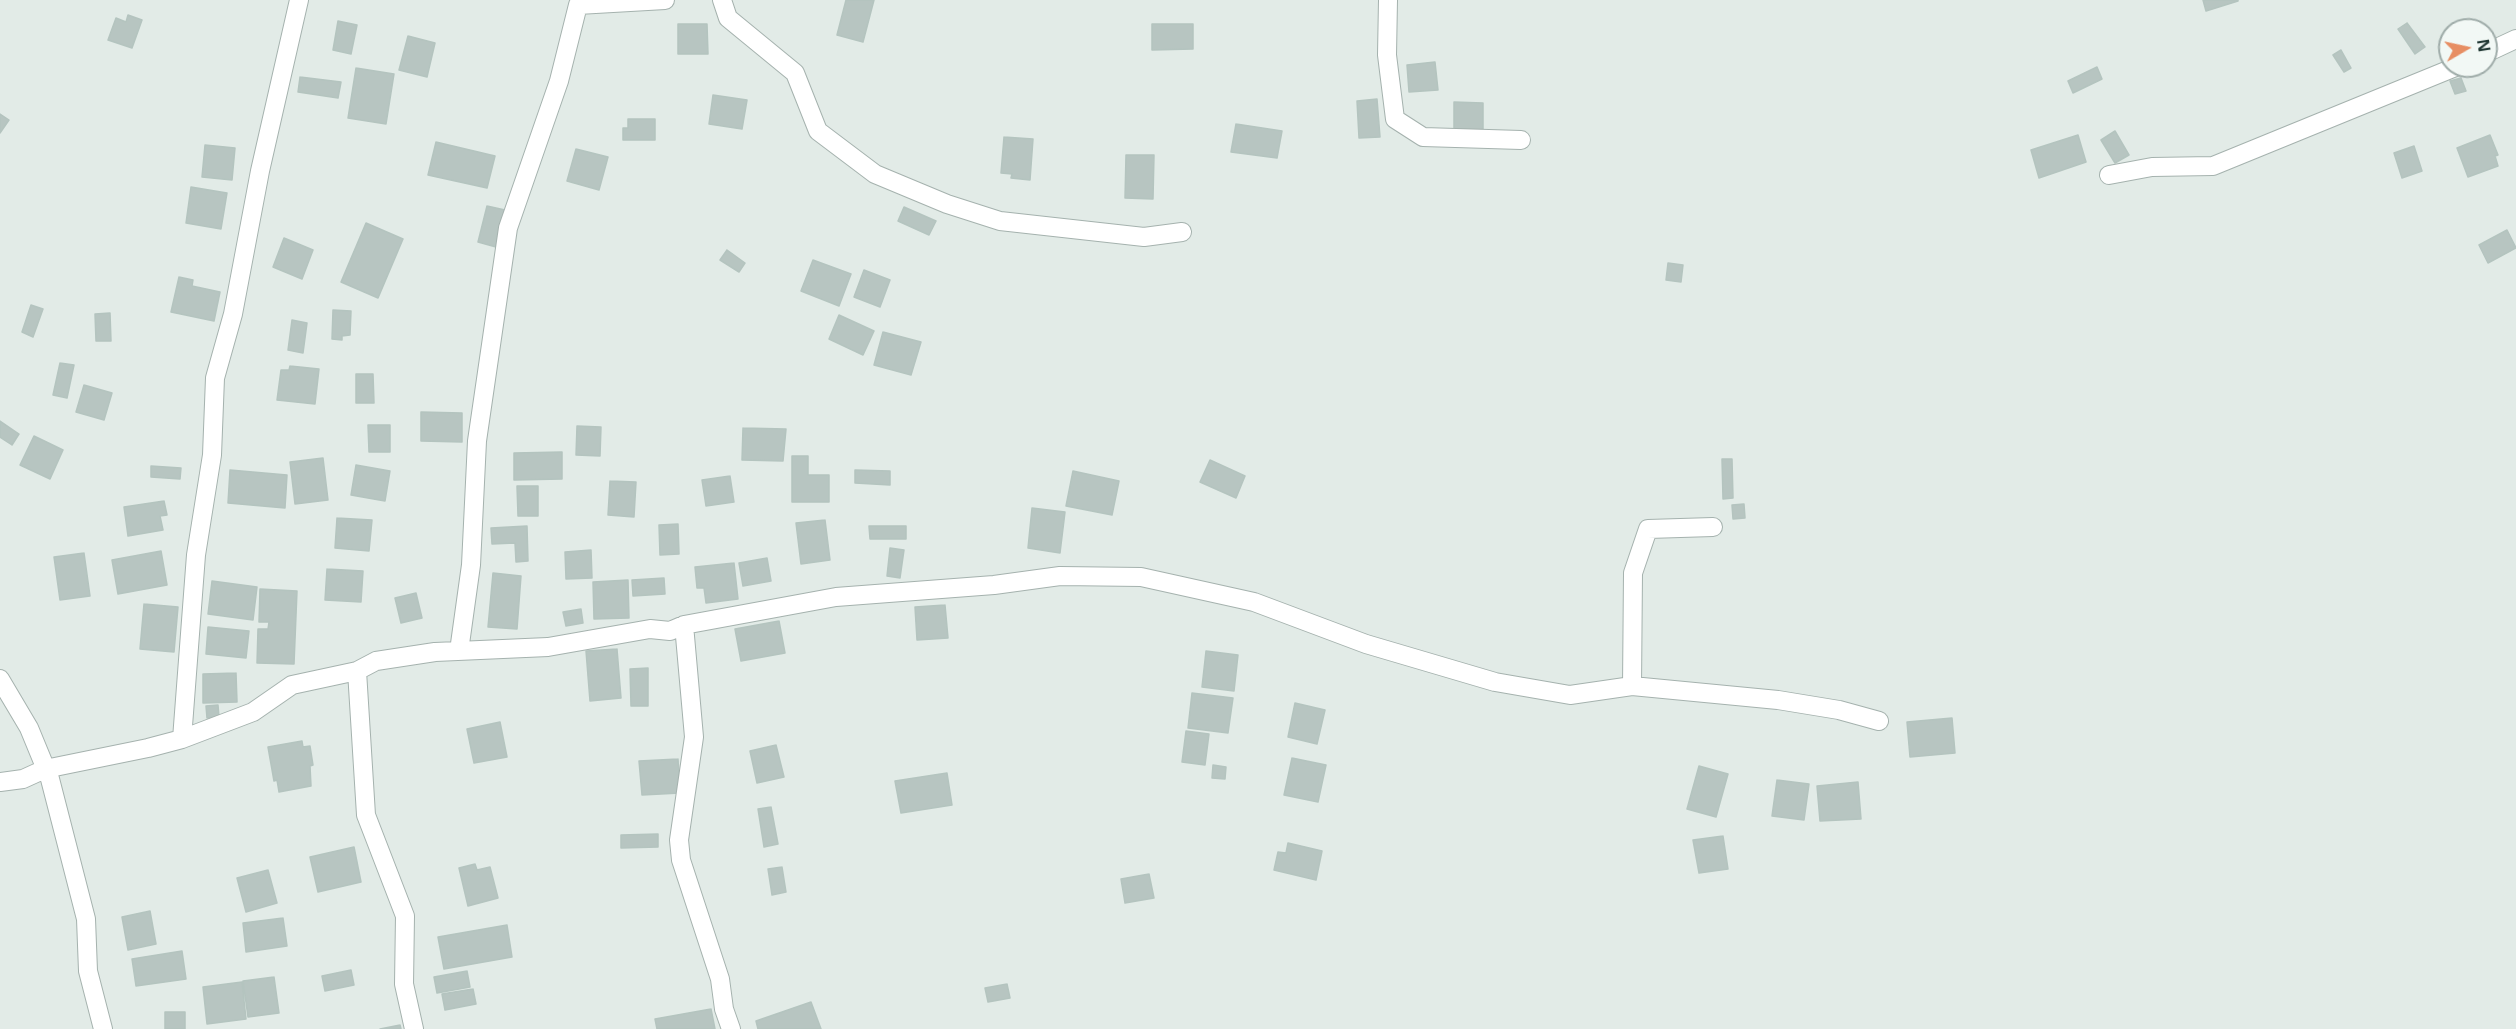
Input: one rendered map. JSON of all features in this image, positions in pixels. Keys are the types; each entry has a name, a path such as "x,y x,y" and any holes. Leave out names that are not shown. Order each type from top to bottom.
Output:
{"street":[{"path":"182,739 196,555 212,454 215,378 233,314 260,171 298,0"},
{"path":"459,651 471,565 477,441 508,228 559,81 578,5 665,0"},
{"path":"722,0 728,18 795,73 818,131 875,174 947,204 1000,221 1144,237 1182,232"},
{"path":"1388,0 1387,55 1395,119 1423,137 1521,141"},
{"path":"2498,47 2516,39"},
{"path":"2109,175 2152,167 2213,166 2438,74"},
{"path":"1632,686 1633,573 1648,529 1713,527"},
{"path":"0,782 23,779 45,769 182,739 253,712 292,685 357,671 376,661 394,657 548,647 650,629 670,631 684,625 836,597 994,585 1060,576 1141,577 1254,602 1366,644 1495,682 1570,695 1632,686 1778,700 1839,710 1879,722"},
{"path":"684,625 694,737 679,840 681,860 720,979 724,1009 731,1029"},
{"path":"357,671 366,815 405,916 404,984 414,1020 414,1029"},
{"path":"0,679 29,728 50,779 86,919 88,971 103,1029"}],"building":[{"path":"846,0 874,0 863,42 837,35"},
{"path":"2203,0 2238,0 2238,1 2206,11"},
{"path":"128,15 142,20 132,48 108,40 116,18 126,22"},
{"path":"338,21 357,25 351,54 333,50"},
{"path":"2407,23 2425,47 2415,54 2398,29"},
{"path":"678,24 707,24 708,54 678,54"},
{"path":"1152,24 1193,24 1193,49 1152,50"},
{"path":"408,36 435,43 427,77 399,70"},
{"path":"2341,50 2351,68 2344,72 2333,55"},
{"path":"1435,62 1438,90 1409,92 1407,65"},
{"path":"2097,67 2102,79 2073,93 2068,81"},
{"path":"356,68 394,74 386,124 348,118"},
{"path":"300,77 341,82 338,98 298,92"},
{"path":"2461,78 2466,91 2455,94 2450,81"},
{"path":"713,95 747,100 742,129 709,124"},
{"path":"1377,99 1380,137 1359,138 1357,101"},
{"path":"1454,102 1483,103 1483,132 1454,132"},
{"path":"0,114 9,120 0,133"},
{"path":"628,119 655,119 655,140 623,140 623,128 628,128"},
{"path":"1236,124 1282,131 1277,158 1231,152"},
{"path":"2115,131 2129,155 2115,163 2101,140"},
{"path":"2078,135 2086,162 2039,178 2031,150"},
{"path":"2490,135 2498,155 2495,156 2498,166 2468,177 2457,148"},
{"path":"1004,137 1033,139 1030,180 1011,178 1012,174 1001,173"},
{"path":"436,142 495,156 487,188 428,175"},
{"path":"205,145 235,148 232,180 202,177"},
{"path":"2414,146 2422,171 2402,178 2394,153"},
{"path":"576,149 608,157 599,190 567,181"},
{"path":"1126,155 1154,155 1153,199 1125,198"},
{"path":"191,187 227,193 221,229 186,223"},
{"path":"487,206 505,210 496,247 478,242"},
{"path":"904,207 936,221 929,235 898,221"},
{"path":"366,223 403,239 378,298 341,282"},
{"path":"2507,230 2516,248 2488,263 2479,245"},
{"path":"284,238 313,250 302,279 273,267"},
{"path":"727,250 745,263 739,272 720,260"},
{"path":"813,260 851,274 839,306 801,291"},
{"path":"1668,263 1683,265 1681,282 1666,280"},
{"path":"864,270 890,280 880,307 854,297"},
{"path":"179,277 193,280 192,286 220,292 214,321 171,312"},
{"path":"31,305 43,309 33,337 22,332"},
{"path":"333,310 351,311 350,335 342,336 342,340 332,339"},
{"path":"110,313 111,341 96,341 95,314"},
{"path":"839,315 874,331 863,355 829,339"},
{"path":"292,320 307,323 303,353 288,350"},
{"path":"883,332 921,342 911,375 874,365"},
{"path":"60,363 74,365 67,398 53,395"},
{"path":"290,366 319,369 315,404 277,400 281,370 289,370"},
{"path":"356,374 373,374 374,403 356,403"},
{"path":"84,385 112,393 104,420 76,412"},
{"path":"421,412 462,413 462,442 421,441"},
{"path":"0,421 19,434 12,445 0,437"},
{"path":"368,425 390,425 390,452 369,452"},
{"path":"577,426 601,427 600,456 576,455"},
{"path":"743,428 786,429 783,461 742,460"},
{"path":"34,436 63,450 50,479 20,465"},
{"path":"562,452 562,479 514,480 514,453"},
{"path":"792,456 808,456 808,475 829,475 829,502 792,502"},
{"path":"323,458 328,500 295,504 290,462"},
{"path":"1722,459 1732,459 1733,498 1723,499"},
{"path":"1210,460 1245,476 1236,498 1200,482"},
{"path":"356,465 390,471 385,501 351,495"},
{"path":"151,466 181,468 180,479 151,477"},
{"path":"230,470 287,475 285,508 228,503"},
{"path":"855,470 890,471 890,485 855,483"},
{"path":"1073,471 1119,481 1112,515 1066,506"},
{"path":"730,476 734,502 706,506 702,480"},
{"path":"610,481 636,482 634,517 608,515"},
{"path":"517,486 538,486 538,516 518,516"},
{"path":"164,501 167,515 160,516 163,530 128,536 124,507"},
{"path":"1744,504 1745,518 1733,519 1732,505"},
{"path":"1032,508 1065,512 1060,553 1028,548"},
{"path":"337,518 372,520 369,551 335,548"},
{"path":"825,520 830,560 801,564 796,523"},
{"path":"678,524 679,554 660,555 659,525"},
{"path":"527,526 528,561 516,562 515,543 492,544 491,528"},
{"path":"869,526 906,526 906,539 870,539"},
{"path":"890,548 904,550 900,578 887,576"},
{"path":"591,550 592,578 566,579 565,552"},
{"path":"161,551 167,585 118,594 112,560"},
{"path":"84,553 90,596 60,600 54,557"},
{"path":"767,558 771,581 743,586 739,563"},
{"path":"734,563 738,599 706,603 704,588 697,588 695,567"},
{"path":"327,569 363,571 361,602 325,600"},
{"path":"493,573 521,576 517,629 488,627"},
{"path":"664,578 665,594 633,596 632,580"},
{"path":"628,580 629,618 594,619 593,582"},
{"path":"212,581 257,587 253,620 208,614"},
{"path":"260,589 297,591 294,664 257,663 258,629 268,629 269,622 259,622"},
{"path":"416,593 422,618 401,623 395,598"},
{"path":"144,604 178,607 174,652 140,649"},
{"path":"945,605 948,638 917,640 915,607"},
{"path":"581,609 583,623 566,626 563,612"},
{"path":"779,621 785,653 741,661 735,629"},
{"path":"208,627 249,631 246,658 206,654"},
{"path":"617,649 621,698 590,701 586,651"},
{"path":"1206,651 1238,655 1234,691 1202,687"},
{"path":"648,668 648,706 631,706 630,669"},
{"path":"236,673 237,702 203,703 203,674"},
{"path":"1192,693 1233,698 1228,733 1188,728"},
{"path":"1295,703 1325,710 1317,744 1288,737"},
{"path":"218,705 219,717 207,718 206,706"},
{"path":"1952,718 1955,753 1910,757 1907,722"},
{"path":"500,722 507,757 474,763 467,729"},
{"path":"1186,731 1209,734 1205,765 1182,762"},
{"path":"302,741 303,747 310,746 313,765 310,766 311,786 279,792 277,780 274,781 268,747"},
{"path":"776,745 784,777 757,783 750,751"},
{"path":"1292,758 1326,765 1318,802 1284,795"},
{"path":"678,759 680,793 642,795 639,761"},
{"path":"1213,765 1226,767 1225,779 1212,778"},
{"path":"1699,766 1728,774 1716,817 1687,809"},
{"path":"947,773 952,805 901,813 895,781"},
{"path":"1777,780 1809,784 1804,820 1772,816"},
{"path":"1858,782 1861,819 1820,821 1817,786"},
{"path":"771,807 778,844 764,847 758,809"},
{"path":"658,834 658,847 621,848 621,835"},
{"path":"1723,836 1728,869 1699,873 1693,840"},
{"path":"1288,843 1322,851 1316,880 1274,870 1278,852 1286,853"},
{"path":"354,847 361,882 318,892 310,857"},
{"path":"475,864 477,870 490,867 498,898 468,906 459,868"},
{"path":"782,867 786,892 772,895 768,869"},
{"path":"268,870 277,903 246,912 237,878"},
{"path":"1149,874 1154,898 1125,903 1121,879"},
{"path":"150,911 156,944 128,950 122,917"},
{"path":"283,918 287,946 246,952 243,923"},
{"path":"507,925 512,957 444,969 438,937"},
{"path":"182,951 186,979 136,986 132,959"},
{"path":"351,970 354,985 325,991 322,976"},
{"path":"467,971 470,987 437,993 434,977"},
{"path":"274,977 279,1013 248,1017 243,981"},
{"path":"242,982 246,1019 207,1024 203,987"},
{"path":"1007,984 1010,998 988,1002 985,988"},
{"path":"473,989 476,1004 445,1010 442,994"},
{"path":"811,1002 821,1029 758,1029 756,1021"},
{"path":"711,1009 715,1029 657,1029 655,1019"},
{"path":"165,1012 185,1012 185,1029 165,1029"},
{"path":"400,1025 401,1029 380,1029"}]}
